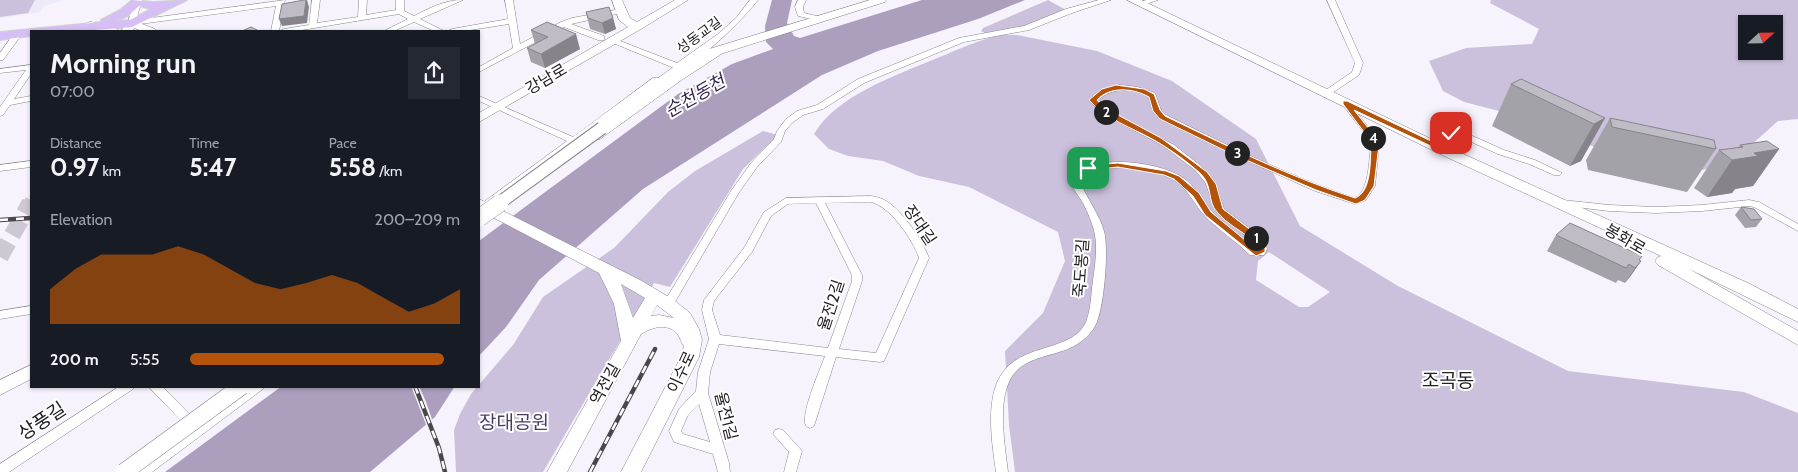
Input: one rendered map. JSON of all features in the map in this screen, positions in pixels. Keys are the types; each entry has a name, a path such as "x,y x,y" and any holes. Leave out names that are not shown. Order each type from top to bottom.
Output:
{"main road":[{"path":"58,30 91,25 124,13 138,1 145,6 151,6 180,0"},
{"path":"130,27 180,0"},
{"path":"617,0 625,20 637,27"},
{"name":"강남로","path":"480,117 606,39 637,27 683,0"},
{"path":"484,211 667,77 698,59 881,0"},
{"path":"1136,2 1595,221"},
{"path":"91,25 130,27 146,30"},
{"path":"91,25 109,30"},
{"path":"0,36 25,33"},
{"path":"600,127 678,74 728,48"},
{"name":"이수로","path":"484,211 605,270 661,300 684,317 691,329 694,340 690,357 631,472"},
{"name":"봉화로","path":"1595,221 1744,288 1798,316"},
{"name":"봉화로","path":"1595,221 1798,339"},
{"path":"605,270 617,289 631,336 645,323 663,320 680,327 688,337 690,357"},
{"name":"역전길","path":"557,472 631,336 661,300"},
{"path":"0,388 30,372"},
{"path":"124,472 239,388"},
{"path":"130,472 245,388"}],"street":[{"path":"313,26 316,0"},
{"path":"362,0 362,18"},
{"path":"400,0 400,12"},
{"path":"390,30 455,0"},
{"path":"509,0 517,48"},
{"name":"성동교길","path":"677,66 702,51 730,30 754,0"},
{"path":"802,0 799,7 802,14 815,20"},
{"path":"661,300 754,165 778,140 781,131 789,121 800,113 820,107 861,81 962,40 1026,28 1069,11 1107,0"},
{"path":"1136,2 1154,0"},
{"path":"1326,94 1352,76 1358,70 1359,63 1331,0"},
{"path":"138,1 130,27 280,1 275,30"},
{"path":"481,66 564,24 579,19 621,11"},
{"path":"290,30 400,12 438,30"},
{"path":"458,30 512,21"},
{"path":"564,24 677,66"},
{"path":"0,58 25,33"},
{"path":"484,211 680,76 728,48"},
{"path":"667,77 677,66"},
{"path":"484,211 573,140 677,66"},
{"path":"0,71 30,68"},
{"path":"2,108 30,69"},
{"name":"죽도봉길","path":"1002,472 999,455 999,398 1006,376 1011,368 1021,360 1064,346 1082,334 1091,321 1099,275 1100,236 1092,210 1076,185 1075,180 1081,172 1095,166 1118,165 1166,173 1177,177 1196,194 1208,213 1254,253 1260,253 1262,249 1260,241 1220,210 1216,204 1212,184 1205,173 1159,139 1101,109 1093,100 1096,96 1104,90 1116,87 1144,91 1152,96 1157,111 1163,117 1302,182 1356,201 1363,198 1370,186 1375,145 1374,140 1345,103"},
{"path":"480,98 573,140"},
{"path":"2,108 30,99"},
{"path":"1433,145 1447,134 1459,133 1501,152 1532,162 1557,173"},
{"path":"0,168 30,164"},
{"name":"장대길","path":"871,199 883,203 917,244 924,258 880,358 715,339 707,310 708,300 748,250 767,214 786,201 871,199"},
{"name":"율전2길","path":"810,424 812,411 857,281 856,275 819,200"},
{"path":"1553,202 1586,206 1689,210 1749,203 1756,204 1798,228"},
{"path":"0,315 30,310"},
{"name":"율전1길","path":"715,339 704,372 702,393 724,472"},
{"name":"상풍길","path":"0,471 126,388"},
{"path":"156,388 199,430"},
{"path":"115,472 231,388"},
{"path":"142,472 256,388"},
{"path":"702,393 683,412 675,431 678,438 718,450"},
{"path":"779,434 796,451 790,472"}],"shaded area":[{"path":"0,0 65,0 44,6 40,12 0,18"}],"green space":[{"path":"0,0 35,0 28,13 0,17"},
{"path":"1048,0 1066,10 1026,27 986,34 981,31 983,28"},
{"path":"1491,0 1798,0 1798,119 1778,121 1731,163 1702,170 1625,159 1511,114 1464,102 1443,91 1429,61 1466,48 1532,44 1539,29 1490,3"},
{"path":"1017,35 1097,51 1172,81 1256,139 1300,226 1398,286 1568,371 1744,392 1798,413 1798,472 1015,472 1009,425 1005,351 1043,313 1065,261 1058,232 969,187 919,176 883,161 848,156 829,149 814,134 824,120 837,108 868,88 961,48 993,37","holes":["1269,252 1330,292 1308,307 1299,307 1256,280 1258,261"]},
{"name":"장대공원","path":"763,131 778,135 743,169 670,287 654,283 543,472 456,472 454,430 460,414 471,394 476,388 480,388 480,384 513,345 543,297 614,248 668,192 695,171"}],"water":[{"name":"순천동천","path":"772,0 792,0 787,23 794,36 800,38 922,0 1025,0 978,19 878,51 822,75 643,189 539,280 506,327 480,355 480,240 678,94 732,64 773,49 766,42 765,26"},
{"path":"279,388 454,388 435,417 370,472 165,472"}],"pier":[{"path":"412,388 420,388 426,402 433,422 427,427"}],"building":[{"path":"306,0 304,16 279,19 282,4"},
{"path":"609,7 613,18 602,23 588,18 586,12"},
{"path":"547,22 576,34 541,54 527,48 548,37 531,30"},
{"path":"251,27 257,30 244,30"},
{"path":"1521,79 1605,118 1594,124 1511,84"},
{"path":"1610,118 1714,140 1716,149 1612,127"},
{"path":"1767,141 1779,149 1754,153 1758,156 1732,160 1719,150 1743,147 1740,145"},
{"path":"1741,207 1754,209 1762,219 1751,220"},
{"path":"1570,223 1642,256 1639,260 1641,261 1635,268 1629,264 1626,268 1556,235"}],"tunnel":[{"path":"0,257 30,203"}],"railway":[{"path":"0,220 30,218"},
{"path":"590,472 655,349"},
{"path":"416,388 439,448 445,472"}],"district":[{"name":"조곡동","path":"1448,380"}],"route":[{"path":"1088,168 1095,166 1130,166 1177,177 1196,194 1208,213 1256,254 1260,253 1262,249 1260,241 1220,210 1216,204 1212,184 1205,173 1159,139 1101,109 1094,103 1093,100 1096,96 1104,90 1116,87 1144,91 1152,96 1157,111 1163,117 1318,189 1356,201 1367,194 1370,186 1375,145 1374,140 1345,103 1433,145 1451,133"}]}
